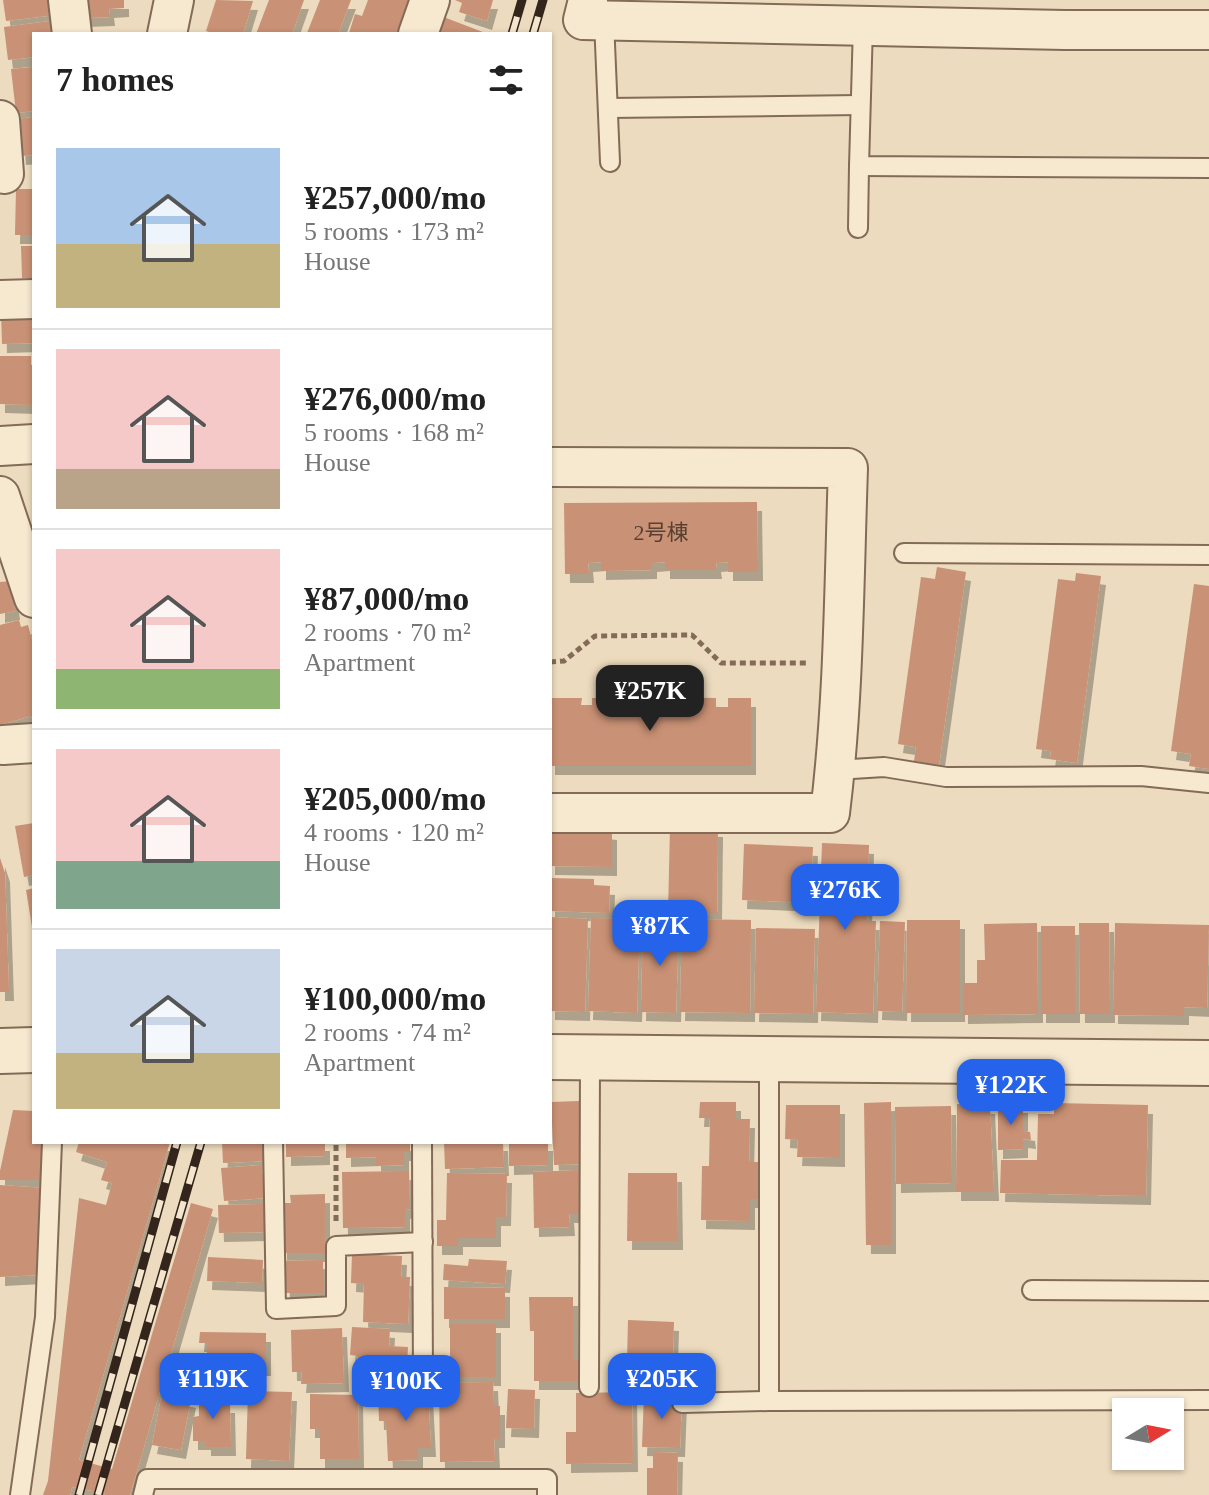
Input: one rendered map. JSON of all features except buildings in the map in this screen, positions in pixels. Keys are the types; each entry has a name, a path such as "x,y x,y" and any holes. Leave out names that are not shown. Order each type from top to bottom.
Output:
{"street":[{"path":"68,0 72,32"},
{"path":"167,32 174,0"},
{"path":"419,32 430,0"},
{"path":"596,10 863,25 1067,15 1209,30"},
{"path":"0,120 13,174"},
{"path":"0,300 32,299"},
{"path":"0,446 32,444"},
{"path":"552,467 848,468 836,770 830,813 552,813"},
{"path":"0,496 32,592"},
{"path":"0,1051 32,1050"},
{"path":"570,1057 1209,1063"}],"lane":[{"path":"596,10 608,108 610,162"},
{"path":"858,228 863,25"},
{"path":"608,108 860,105"},
{"path":"859,166 1209,168"},
{"path":"904,553 1209,555"},
{"path":"836,770 884,767 946,777 1141,776 1209,783"},
{"path":"570,1057 589,1387"},
{"path":"769,1059 769,1401"},
{"path":"20,1495 45,1317 52,1144"},
{"path":"273,1144 276,1309 336,1306 336,1246 423,1242"},
{"path":"422,1144 423,1384"},
{"path":"1032,1290 1209,1291"},
{"path":"682,1403 1209,1400"},
{"path":"143,1495 147,1479 547,1479 547,1495"}],"path":[{"path":"552,662 564,661 595,636 692,635 721,663 841,664"},
{"path":"336,1144 336,1246"}],"railway":[{"path":"513,32 522,0"},
{"path":"534,32 543,0"},
{"path":"79,1495 176,1144"},
{"path":"98,1495 200,1144"}]}
